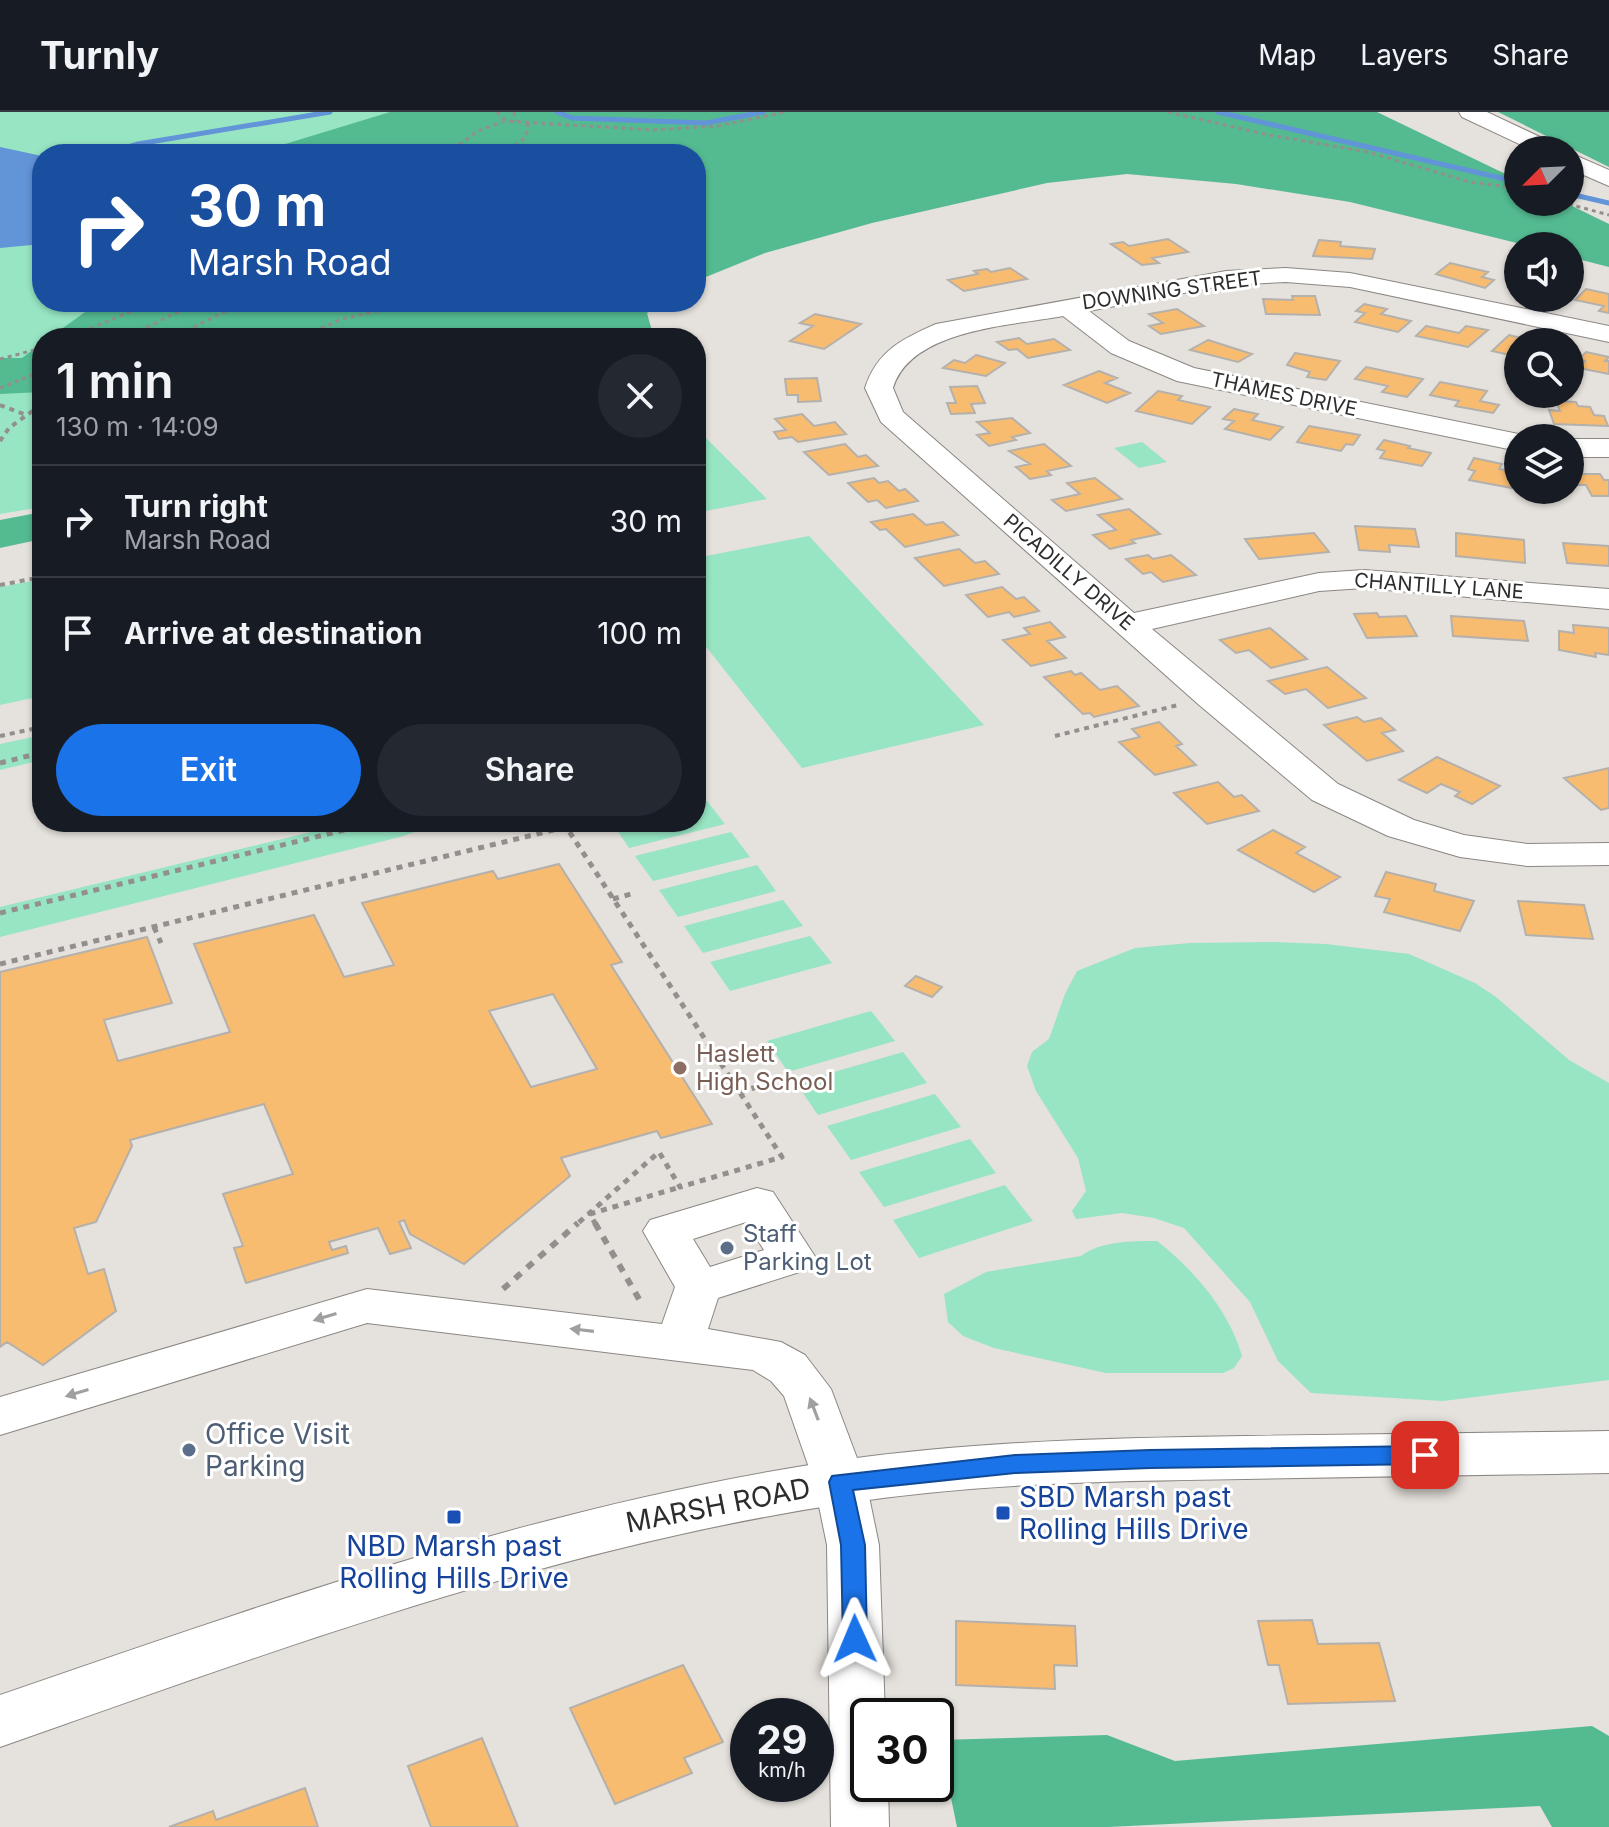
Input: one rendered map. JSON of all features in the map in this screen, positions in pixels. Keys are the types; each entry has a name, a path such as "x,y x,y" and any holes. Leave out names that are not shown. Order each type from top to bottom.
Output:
{"main road":[{"name":"MARSH ROAD","path":"0,1721 432,1574 609,1525 708,1504 840,1482 1015,1464 1609,1452"}],"street":[{"path":"1470,112 1520,136"},
{"path":"1584,167 1609,179"},
{"name":"DOWNING STREET","path":"1066,306 1226,278 1297,276 1350,280 1609,334"},
{"name":"THAMES DRIVE","path":"1066,306 1120,347 1187,375 1504,439"},
{"name":"PICADILLY DRIVE","path":"1066,306 963,325 913,344 885,369 881,378 881,397 891,416 1210,697 1325,792 1374,818 1460,846 1527,855 1609,854"},
{"path":"1584,448 1609,448"},
{"name":"CHANTILLY LANE","path":"1129,624 1319,582 1364,579 1609,599"},
{"path":"680,1343 698,1287"},
{"path":"0,1416 367,1306 387,1306 764,1354 788,1368 806,1389 840,1482 853,1545 860,1827"}],"path":[{"path":"497,112 506,121"},
{"path":"514,112 515,121"},
{"path":"460,144 478,131 506,121 627,130 700,128 785,112"},
{"path":"1168,112 1269,135 1368,152 1470,182 1504,186"},
{"path":"519,144 528,133 528,125 522,121"},
{"path":"1584,208 1609,215"},
{"path":"92,328 129,312"},
{"path":"145,328 178,312"},
{"path":"192,328 224,312"},
{"path":"322,328 342,319 374,312"},
{"path":"0,359 32,351"},
{"path":"0,388 32,375"},
{"path":"0,405 25,414"},
{"path":"0,441 32,410"},
{"path":"0,585 32,579"},
{"path":"1055,736 1210,697"},
{"path":"0,736 32,729"},
{"path":"0,763 32,755"},
{"path":"0,913 336,832"},
{"path":"0,964 536,832"},
{"path":"569,832 782,1157 590,1214 648,1315 633,1313"},
{"path":"613,899 631,894"},
{"path":"154,927 161,943"},
{"path":"740,1092 763,1085"},
{"path":"659,1152 680,1187"},
{"path":"494,1297 510,1298"}],"green space":[{"path":"0,112 418,112 448,144 32,144 32,312 608,312 624,328 32,328 32,509 0,514"},
{"path":"390,112 1377,112 1504,173 1504,216 1584,216 1584,212 1609,224 1609,267 1584,261 1584,232 1504,232 1504,240 1350,202 1236,184 1127,174 1047,183 872,223 765,253 706,277 706,144 285,144"},
{"path":"1498,112 1609,112 1609,167 1584,155 1584,136 1546,136"},
{"path":"85,312 649,312 651,328 63,328"},
{"path":"32,350 32,392 0,394 0,358 22,358"},
{"path":"706,438 767,499 706,511"},
{"path":"1142,442 1167,462 1139,468 1114,448"},
{"path":"32,514 32,541 0,548 0,520"},
{"path":"809,536 984,725 802,768 706,647 706,556"},
{"path":"32,581 32,698 0,705 0,587"},
{"path":"32,737 32,762 0,770 0,744"},
{"path":"707,801 725,824 706,829"},
{"path":"311,832 415,832 0,937 0,907"},
{"path":"618,832 693,832 629,848"},
{"path":"731,832 750,857 653,881 635,856"},
{"path":"757,865 776,891 678,917 659,890"},
{"path":"783,900 803,926 703,953 684,926"},
{"path":"810,936 832,963 730,991 710,962"},
{"path":"1190,943 1326,944 1409,954 1475,983 1496,997 1569,1060 1609,1083 1609,1380 1443,1401 1311,1393 1278,1361 1250,1302 1184,1228 1154,1218 1122,1213 1076,1219 1072,1211 1086,1191 1078,1158 1036,1091 1027,1066 1032,1052 1049,1039 1077,971 1135,948"},
{"path":"871,1011 895,1041 788,1072 767,1041"},
{"path":"903,1052 927,1083 818,1115 796,1083"},
{"path":"935,1094 961,1127 851,1160 827,1126"},
{"path":"970,1139 996,1173 884,1207 859,1172"},
{"path":"1005,1185 1033,1221 919,1258 893,1220"},
{"path":"1157,1241 1184,1264 1219,1307 1242,1356 1234,1368 1223,1373 1106,1373 994,1348 963,1336 948,1322 944,1294 986,1272 1081,1256 1107,1245"},
{"path":"1592,1726 1609,1736 1609,1827 1552,1827 1540,1806 1108,1827 957,1827 952,1802 954,1740 1107,1735 1175,1761"}],"water":[{"path":"0,147 32,154 32,245 0,248"}],"building":[{"path":"1168,239 1188,252 1152,258 1159,263 1142,265 1111,244 1123,242 1129,246"},
{"path":"1319,240 1341,242 1340,246 1375,249 1372,259 1313,256"},
{"path":"1450,263 1488,272 1482,277 1494,280 1485,288 1436,274"},
{"path":"1010,268 1027,279 964,291 948,280 978,274 974,271 987,269 991,272"},
{"path":"1584,291 1609,294 1609,313 1599,311 1604,306 1584,302"},
{"path":"1292,296 1315,296 1320,315 1266,314 1263,299 1293,300"},
{"path":"1364,304 1387,309 1381,314 1411,321 1398,332 1355,322 1365,313 1356,311"},
{"path":"1177,309 1204,326 1161,334 1149,326 1163,323 1149,314"},
{"path":"815,314 861,324 824,349 790,341 813,326 800,323"},
{"path":"1426,326 1459,333 1466,326 1488,330 1468,347 1416,336"},
{"path":"1019,338 1027,344 1054,339 1070,350 1028,358 1017,349 1009,350 997,342"},
{"path":"1208,340 1252,354 1238,362 1190,350"},
{"path":"1504,340 1504,354 1492,351"},
{"path":"1295,353 1340,361 1326,380 1307,377 1310,372 1287,365"},
{"path":"1584,354 1609,357 1605,361 1609,361 1609,374 1584,369"},
{"path":"976,355 1005,363 986,376 943,368 954,360 965,363"},
{"path":"1366,367 1423,379 1407,397 1382,392 1388,386 1355,379"},
{"path":"1099,371 1117,378 1105,383 1130,393 1107,403 1064,385"},
{"path":"817,378 821,401 798,402 798,395 787,395 785,379"},
{"path":"1440,382 1487,391 1480,401 1499,405 1493,413 1455,406 1459,401 1430,395"},
{"path":"977,386 985,403 971,404 975,413 951,414 947,403 956,403 950,387"},
{"path":"1158,391 1182,396 1178,400 1210,407 1192,424 1136,411"},
{"path":"1590,407 1594,415 1604,416 1608,426 1554,424 1549,410 1560,411 1559,408"},
{"path":"1234,409 1258,414 1252,420 1283,427 1270,440 1225,429 1234,421 1223,419"},
{"path":"802,414 814,426 835,422 846,434 798,442 792,437 779,439 774,432 786,430 775,419"},
{"path":"1012,418 1030,433 1012,437 1016,440 989,446 977,435 990,433 977,422"},
{"path":"1309,426 1360,435 1353,445 1346,444 1341,451 1297,442"},
{"path":"1384,440 1431,453 1422,466 1380,458 1385,451 1377,449"},
{"path":"845,444 858,457 866,455 878,466 829,475 804,452"},
{"path":"1044,444 1071,466 1047,471 1051,475 1030,479 1016,467 1030,464 1009,451"},
{"path":"1474,458 1502,464 1499,469 1504,470 1504,487 1469,480 1475,471 1468,469"},
{"path":"1584,474 1600,474 1604,480 1609,480 1609,496 1592,496"},
{"path":"874,478 879,483 888,481 899,491 905,489 918,501 886,508 877,500 868,502 848,483"},
{"path":"1095,478 1122,499 1066,511 1052,500 1080,494 1067,483"},
{"path":"1129,509 1160,534 1131,540 1135,543 1110,549 1093,535 1116,530 1098,515"},
{"path":"913,514 926,525 943,522 958,535 905,547 886,529 880,530 871,522"},
{"path":"1355,526 1415,529 1419,547 1389,545 1390,552 1359,550"},
{"path":"1314,533 1329,552 1259,559 1245,539"},
{"path":"1456,533 1524,540 1525,563 1456,556"},
{"path":"1563,543 1609,546 1609,566 1567,563"},
{"path":"959,549 975,563 985,561 999,574 944,586 915,558"},
{"path":"1148,555 1153,559 1171,555 1196,575 1163,582 1151,572 1143,574 1126,559"},
{"path":"1002,587 1016,599 1024,597 1039,611 1014,617 1009,612 988,617 966,595"},
{"path":"1377,613 1379,617 1406,616 1417,636 1367,638 1354,614"},
{"path":"1451,616 1524,621 1528,641 1453,636"},
{"path":"1050,622 1065,637 1047,641 1066,658 1031,666 1003,640 1030,634 1024,628"},
{"path":"1573,625 1609,628 1609,655 1595,653 1596,657 1559,650 1559,631 1574,633"},
{"path":"1270,628 1307,659 1271,668 1249,650 1236,653 1220,640"},
{"path":"1327,667 1366,698 1328,708 1306,689 1285,694 1268,681"},
{"path":"1071,671 1075,675 1081,673 1100,690 1117,686 1139,706 1094,717 1090,713 1083,714 1044,677"},
{"path":"1357,717 1364,722 1381,718 1395,730 1382,733 1403,751 1367,761 1324,725"},
{"path":"1159,722 1182,744 1176,746 1196,765 1155,775 1119,742 1140,737 1132,729"},
{"path":"1437,757 1500,786 1472,804 1455,796 1460,792 1441,784 1427,793 1399,780"},
{"path":"1609,768 1609,808 1601,810 1564,778"},
{"path":"1218,782 1234,797 1242,795 1259,811 1207,824 1174,793"},
{"path":"1273,830 1305,847 1296,853 1340,877 1314,892 1238,850"},
{"path":"559,864 622,962 611,965 712,1124 661,1138 657,1131 561,1158 570,1176 464,1264 410,1234 404,1220 399,1222 411,1248 390,1254 378,1228 329,1242 332,1250 346,1246 348,1253 246,1283 234,1248 243,1246 223,1194 293,1174 264,1104 130,1140 132,1146 96,1222 74,1228 88,1274 104,1269 116,1311 43,1365 7,1342 0,1347 0,972 147,937 172,1003 104,1020 118,1061 230,1032 194,944 314,915 344,977 394,965 362,903 493,871 498,879","holes":["553,994 597,1069 531,1087 489,1011"]},
{"path":"1386,872 1436,884 1434,891 1474,901 1460,931 1384,912 1390,899 1375,896"},
{"path":"1518,901 1584,905 1593,939 1526,935"},
{"path":"916,976 942,987 932,997 905,986"},
{"path":"1312,1620 1318,1644 1379,1643 1395,1701 1288,1704 1279,1665 1268,1665 1258,1621"},
{"path":"956,1621 1075,1626 1077,1666 1054,1665 1055,1689 956,1685"},
{"path":"683,1665 723,1742 684,1758 692,1773 615,1804 570,1708"},
{"path":"482,1738 518,1827 431,1827 408,1766"},
{"path":"305,1788 318,1827 169,1827 213,1811 216,1820"}],"waterway":[{"path":"138,144 330,112"},
{"path":"557,112 572,118 706,123 763,112"},
{"path":"1218,112 1504,179"},
{"path":"1584,197 1609,203"}],"place":[{"name":"Haslett High School","path":"680,1068"},
{"name":"Staff Parking Lot","path":"727,1248"},
{"name":"Office Visit Parking","path":"189,1450"},
{"name":"SBD Marsh past Rolling Hills Drive","path":"1003,1513"},
{"name":"NBD Marsh past Rolling Hills Drive","path":"454,1517"}],"route":[{"path":"855,1639 853,1545 840,1482 1015,1464 1425,1455"}]}
